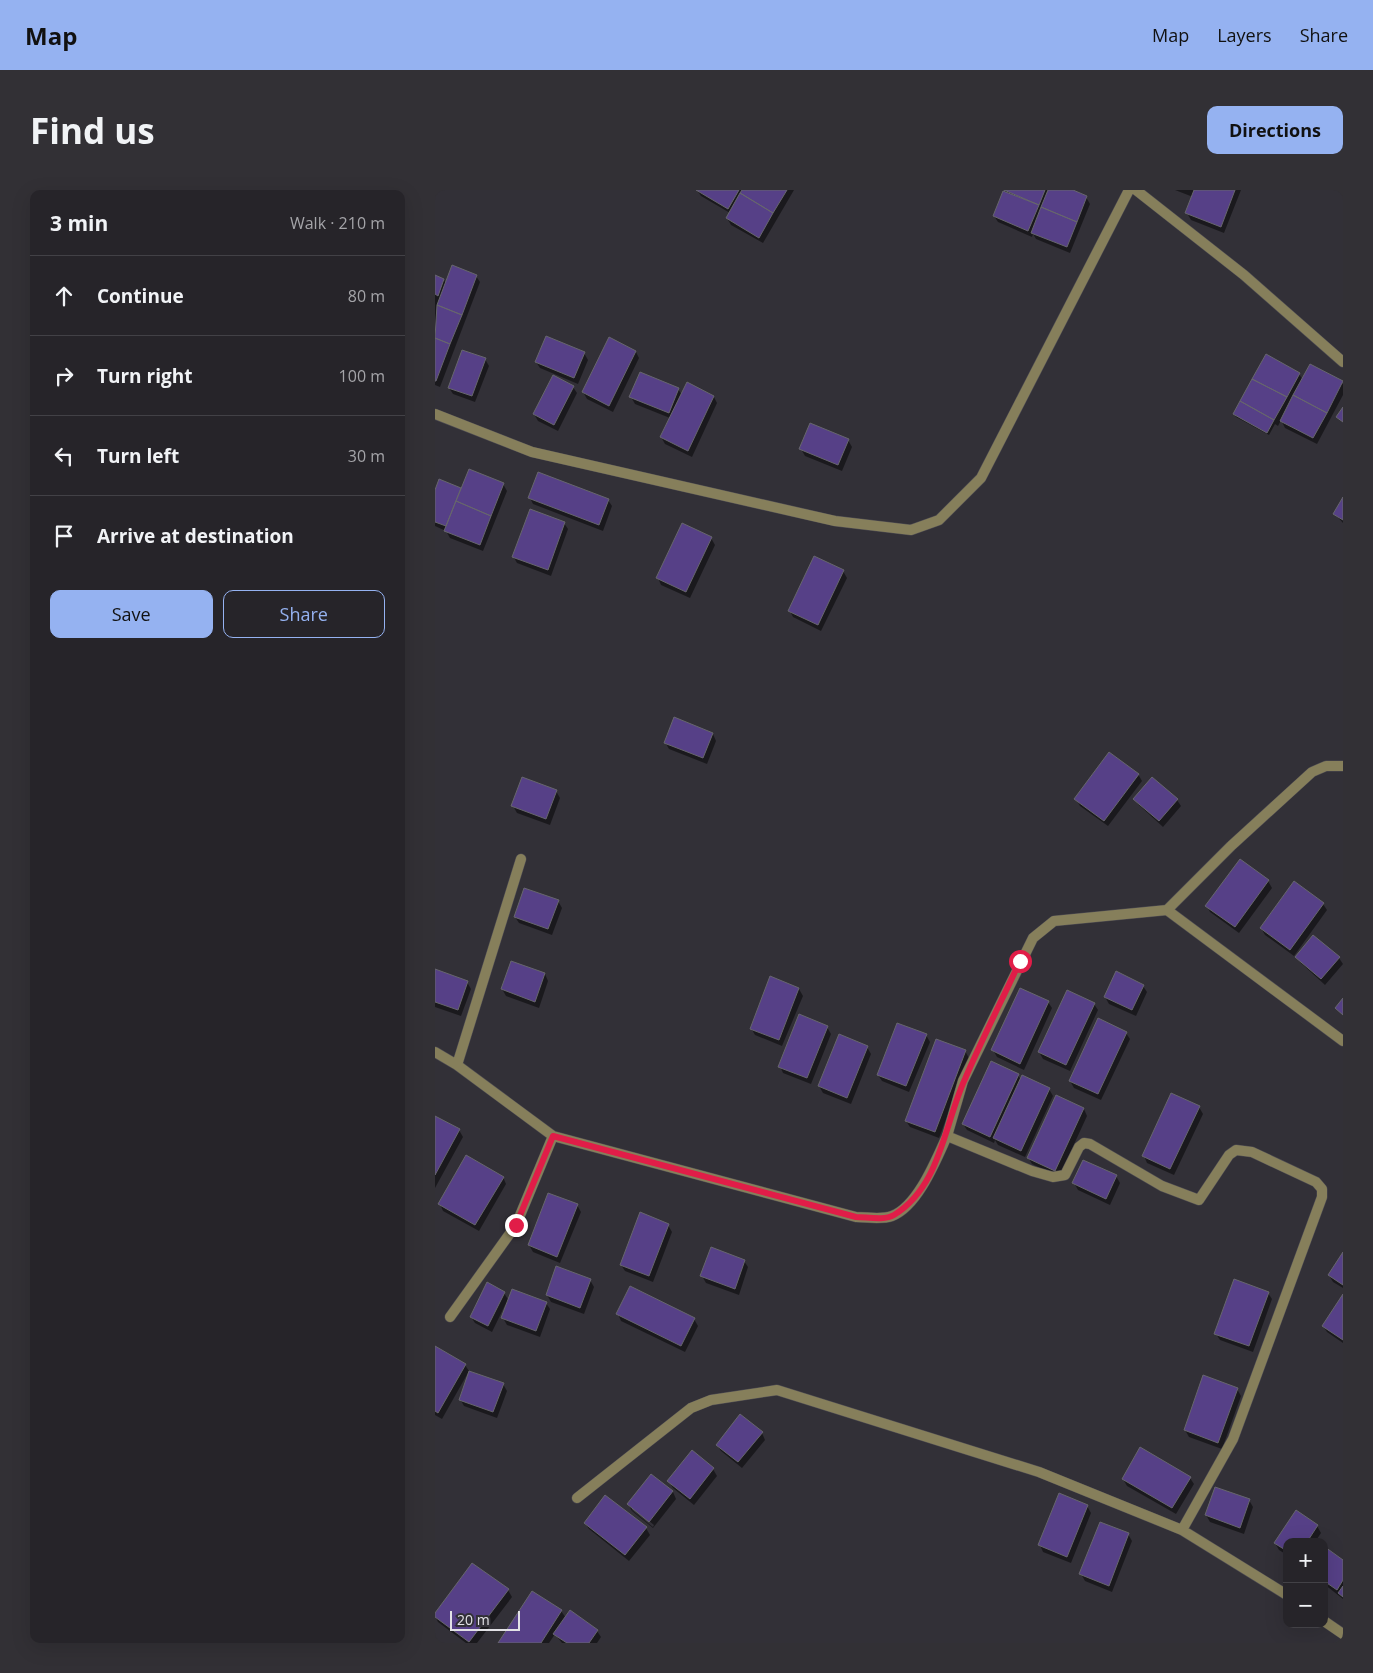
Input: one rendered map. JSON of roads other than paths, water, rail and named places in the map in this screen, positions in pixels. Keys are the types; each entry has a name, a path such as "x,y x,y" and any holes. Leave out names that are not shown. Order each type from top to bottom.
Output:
{"street":[{"path":"435,414 532,452 835,521 911,530 939,520 981,478 1129,190"},
{"path":"1137,190 1244,275 1343,362"},
{"path":"435,1052 457,1065 553,1136 710,1176 856,1217 876,1218 893,1216 923,1186 947,1136 963,1081 1033,938 1054,921 1167,910 1231,846 1312,772 1326,766 1343,766"},
{"path":"457,1065 521,859"},
{"path":"1167,910 1343,1041"},
{"path":"450,1317 516,1225 553,1136"},
{"path":"947,1136 1032,1171 1053,1177 1065,1175 1079,1148 1084,1143 1089,1144 1162,1186 1199,1200 1229,1155 1236,1150 1252,1152 1316,1182 1321,1189 1322,1197 1233,1439 1182,1530"},
{"path":"577,1498 691,1408 711,1400 777,1390 1039,1472 1182,1530 1283,1593"},
{"path":"1328,1624 1343,1634"}]}
